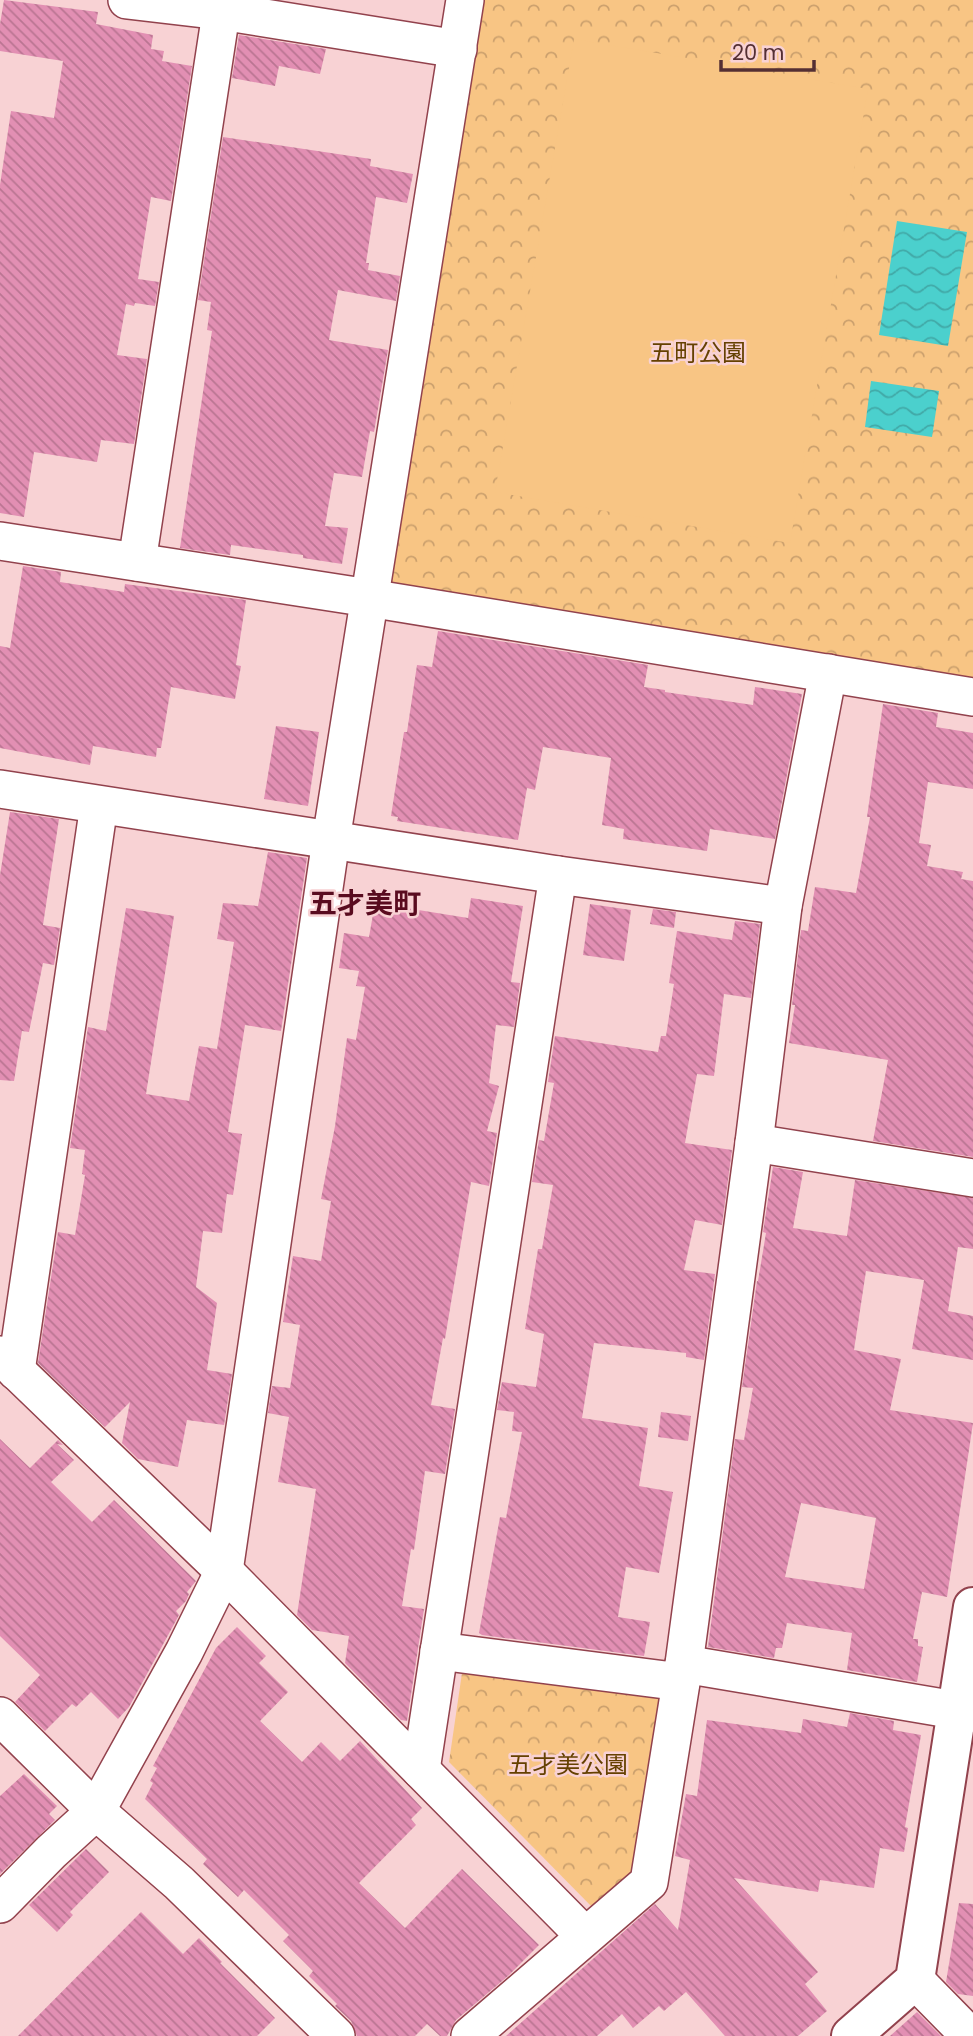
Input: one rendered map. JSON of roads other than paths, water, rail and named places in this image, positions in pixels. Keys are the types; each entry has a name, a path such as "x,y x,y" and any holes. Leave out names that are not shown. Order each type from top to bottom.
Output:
{"street":[{"path":"127,0 222,5 458,49"},
{"path":"0,1904 96,1811 184,1652 224,1571 331,840 465,0"},
{"path":"137,562 222,5"},
{"path":"0,541 369,597 973,697"},
{"path":"470,2036 649,1882 682,1673 754,1143 783,905 828,673"},
{"path":"0,789 558,875 783,905"},
{"path":"99,805 8,1363 224,1571 585,1936"},
{"path":"421,1770 558,875"},
{"path":"754,1143 973,1178"},
{"path":"850,2036 915,1980 965,1712 973,1607"},
{"path":"439,1651 682,1673 965,1712"},
{"path":"0,1716 96,1811 179,1883 336,2036"},
{"path":"915,1980 970,2036"}],"water":[{"path":"897,221 967,232 948,346 879,335"},
{"path":"871,381 939,391 932,437 865,427"}],"district":[{"name":"五才美町","path":"365,903"}],"park label":[{"name":"五町公園","path":"698,353"},
{"name":"五才美公園","path":"568,1765"}]}
